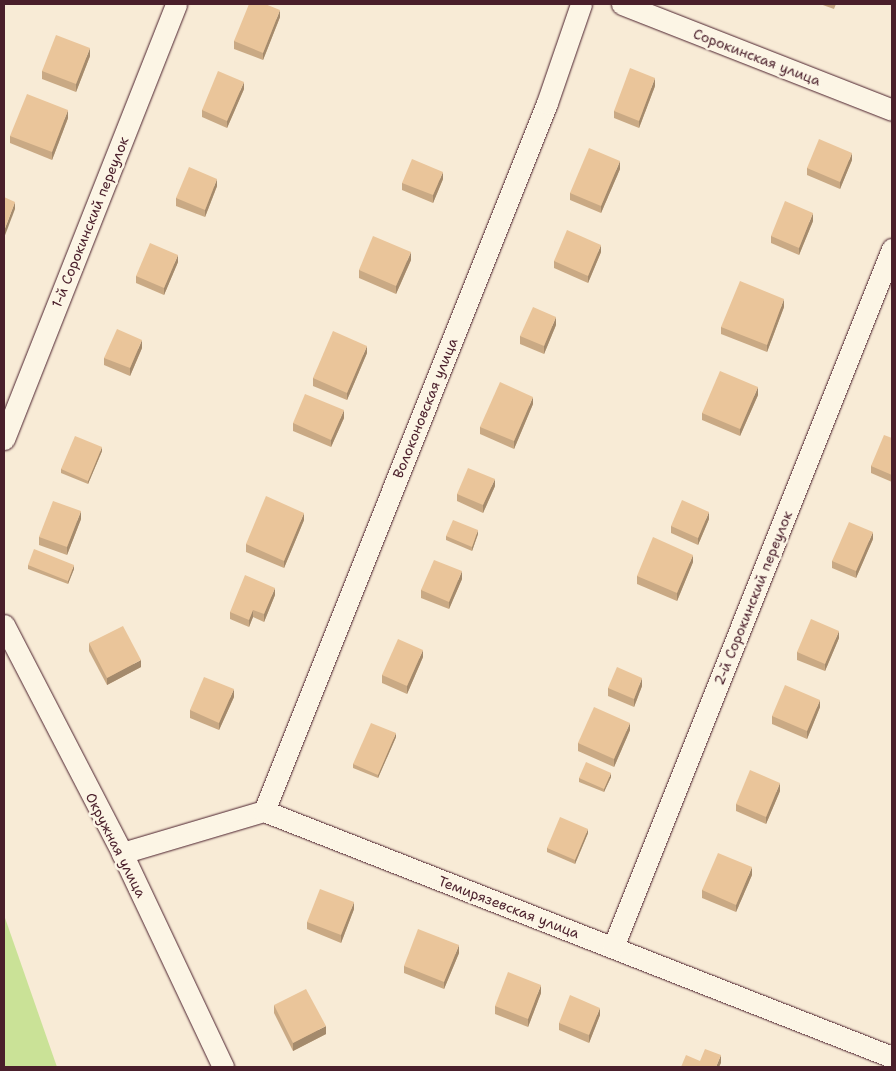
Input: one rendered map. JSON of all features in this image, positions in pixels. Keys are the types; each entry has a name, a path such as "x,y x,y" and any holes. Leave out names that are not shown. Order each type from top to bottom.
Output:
{"street":[{"name":"1-й Сорокинский переулок","path":"4,440 176,4"},
{"name":"Волоконовская улица","path":"264,812 543,113 581,4"},
{"name":"Сорокинская улица","path":"622,4 892,110"},
{"name":"2-й Сорокинский переулок","path":"613,947 892,249"},
{"name":"Окружная улица","path":"4,625 122,853 224,1067"},
{"path":"122,853 264,812"},
{"name":"Темирязевская улица","path":"264,812 892,1057"}],"green space":[{"path":"4,915 57,1067 4,1067"}],"building":[{"path":"249,4 265,4 280,10 263,53 234,41"},
{"path":"56,35 90,48 76,84 42,71"},
{"path":"630,68 655,78 639,121 614,111"},
{"path":"218,71 244,82 227,121 202,110"},
{"path":"27,94 68,110 52,152 10,136"},
{"path":"819,139 852,153 840,182 807,168"},
{"path":"589,148 620,161 601,206 570,193"},
{"path":"412,159 443,172 433,195 402,183"},
{"path":"189,167 217,179 205,210 176,198"},
{"path":"4,197 15,202 4,231"},
{"path":"785,201 813,213 799,248 771,236"},
{"path":"567,230 601,245 588,276 554,261"},
{"path":"373,236 411,252 396,286 359,270"},
{"path":"150,243 178,255 164,288 136,276"},
{"path":"740,281 784,299 767,345 721,327"},
{"path":"533,307 556,317 544,346 520,336"},
{"path":"117,329 142,340 130,368 104,358"},
{"path":"333,331 367,346 347,393 313,378"},
{"path":"720,371 758,387 740,429 702,413"},
{"path":"500,382 533,397 514,441 480,427"},
{"path":"305,394 344,410 331,440 293,423"},
{"path":"884,435 892,438 892,475 871,466"},
{"path":"75,436 102,447 88,481 61,469"},
{"path":"468,468 495,479 483,505 457,494"},
{"path":"266,496 304,513 284,561 246,544"},
{"path":"682,500 709,512 698,538 671,526"},
{"path":"53,501 81,511 67,547 39,537"},
{"path":"453,520 478,530 472,547 446,536"},
{"path":"849,522 873,532 856,571 832,561"},
{"path":"653,537 693,555 677,593 637,576"},
{"path":"34,549 74,565 68,581 28,565"},
{"path":"434,560 462,571 449,602 421,590"},
{"path":"245,575 275,588 264,614 253,610 249,620 230,612"},
{"path":"811,619 839,631 825,664 797,652"},
{"path":"123,626 141,660 107,678 89,643"},
{"path":"398,639 423,650 407,686 382,675"},
{"path":"617,667 642,678 634,699 608,688"},
{"path":"204,677 234,689 219,723 190,710"},
{"path":"785,685 820,700 807,731 772,716"},
{"path":"594,707 630,723 614,759 578,743"},
{"path":"371,723 396,733 378,775 353,764"},
{"path":"586,762 611,773 604,789 579,778"},
{"path":"750,770 780,783 766,817 736,804"},
{"path":"560,817 588,829 575,860 547,848"},
{"path":"718,853 752,867 736,905 702,890"},
{"path":"320,889 354,902 341,935 307,922"},
{"path":"418,929 459,945 444,982 404,966"},
{"path":"508,972 541,985 528,1019 495,1006"},
{"path":"306,989 326,1026 293,1043 274,1005"},
{"path":"570,995 600,1008 589,1035 559,1023"},
{"path":"705,1049 721,1055 716,1067 681,1067 686,1055 700,1061"}]}
